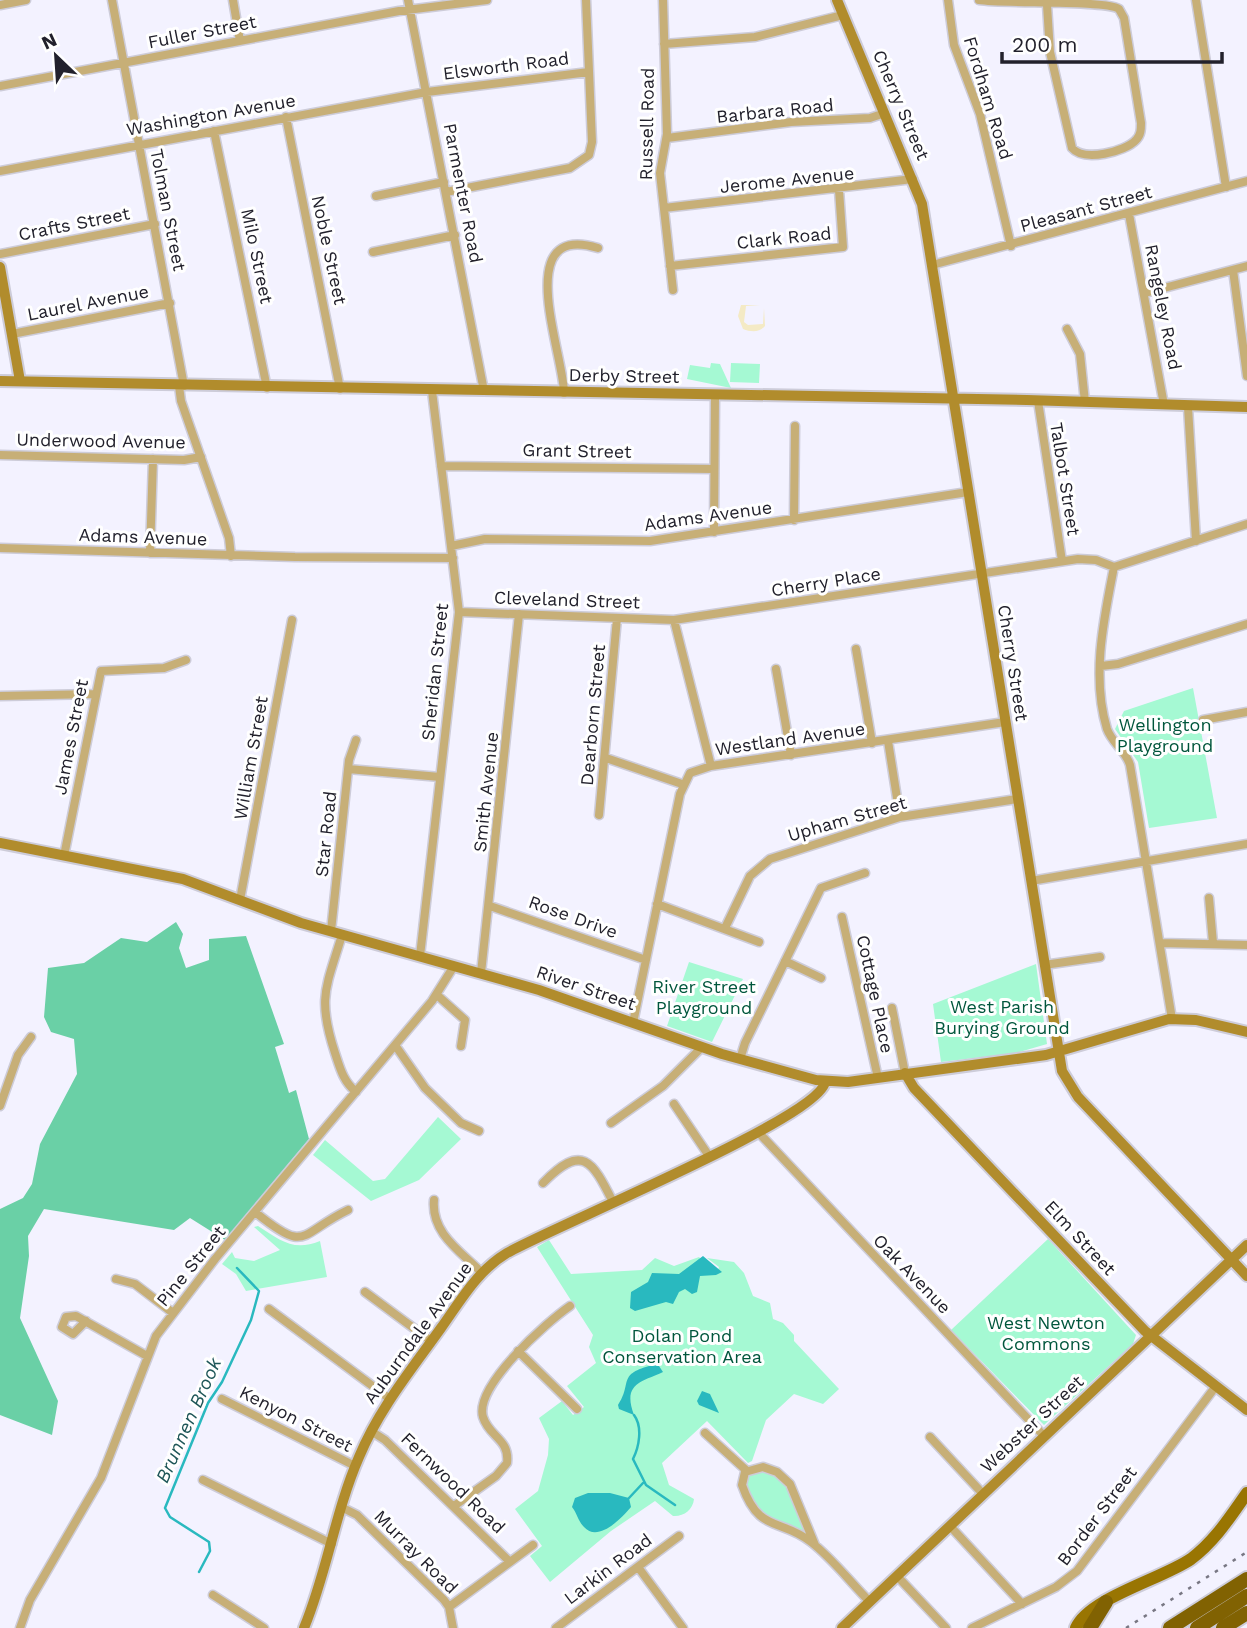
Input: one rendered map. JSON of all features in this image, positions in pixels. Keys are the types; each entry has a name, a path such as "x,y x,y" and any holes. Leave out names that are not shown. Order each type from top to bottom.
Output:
{"highway":[{"path":"1170,1628 1247,1579"},
{"path":"1197,1628 1247,1596"},
{"path":"1090,1628 1107,1602"}],"main road":[{"path":"1076,1628 1085,1614 1161,1576 1199,1552 1218,1534 1247,1493"}],"street":[{"path":"0,5 26,0"},
{"name":"Tolman Street","path":"112,0 170,303 181,401 229,538 231,556"},
{"path":"233,0 240,41"},
{"name":"Fuller Street","path":"0,86 240,41 409,4 487,0"},
{"path":"446,192 570,167 583,162 592,147 586,0"},
{"name":"Russell Road","path":"663,0 667,138 660,169 673,290"},
{"name":"Cherry Street","path":"837,0 922,204 1064,1078 1074,1092 1247,1276"},
{"name":"Fordham Road","path":"948,0 956,51 980,114 1011,246"},
{"path":"979,0 1047,2 1109,5 1117,8 1122,14 1141,129 1132,144 1082,156 1070,144 1049,49 1047,2"},
{"path":"1196,0 1226,187"},
{"name":"Parmenter Road","path":"409,4 484,391"},
{"path":"664,44 748,38 844,15"},
{"name":"Elsworth Road","path":"427,92 589,72"},
{"name":"Washington Avenue","path":"0,171 427,92"},
{"name":"Barbara Road","path":"667,138 783,123 870,118 885,113"},
{"name":"Noble Street","path":"286,117 340,388"},
{"name":"Milo Street","path":"214,131 267,388"},
{"name":"Jerome Avenue","path":"664,208 839,190 913,179"},
{"name":"Pleasant Street","path":"932,265 1247,181"},
{"path":"376,197 444,182"},
{"name":"Clark Road","path":"670,266 843,247 839,190"},
{"name":"Rangeley Road","path":"1129,214 1164,405"},
{"name":"Crafts Street","path":"0,254 155,225"},
{"path":"373,252 455,235"},
{"path":"564,393 547,300 548,273 554,256 563,247 579,244 598,248"},
{"path":"1145,293 1247,266"},
{"path":"0,267 20,382"},
{"path":"1233,270 1247,376"},
{"name":"Laurel Avenue","path":"12,334 170,303"},
{"path":"1067,329 1080,354 1085,402"},
{"name":"Derby Street","path":"0,381 1085,402 1247,408"},
{"name":"Sheridan Street","path":"420,956 459,612 432,391"},
{"path":"714,532 715,396"},
{"name":"Talbot Street","path":"1038,401 1062,561"},
{"path":"1188,407 1196,541"},
{"path":"794,520 795,426"},
{"name":"Underwood Avenue","path":"0,455 153,459 201,457"},
{"path":"150,553 153,459"},
{"name":"Grant Street","path":"441,466 713,469"},
{"name":"Adams Avenue","path":"452,546 485,539 639,542 968,492"},
{"path":"1172,1019 1130,762 1111,738 1106,725 1101,666 1104,620 1114,567 1247,524"},
{"name":"Adams Avenue","path":"0,548 231,556 453,558"},
{"name":"Cherry Place","path":"674,620 1062,561 1092,559 1114,567"},
{"name":"Cleveland Street","path":"459,612 674,620"},
{"name":"Smith Avenue","path":"481,973 519,614"},
{"name":"Dearborn Street","path":"600,815 617,618"},
{"path":"674,620 711,766"},
{"name":"William Street","path":"240,900 292,621"},
{"path":"1101,666 1118,664 1247,624"},
{"path":"856,649 872,743"},
{"name":"James Street","path":"64,856 99,673 105,668 164,668 187,660"},
{"path":"776,669 792,755"},
{"path":"0,696 95,694"},
{"path":"1203,720 1247,715"},
{"name":"Westland Avenue","path":"682,784 693,772 711,766 1005,722"},
{"name":"Star Road","path":"356,740 348,769 336,933 323,1012 342,1074 356,1092"},
{"path":"888,741 900,817"},
{"path":"606,758 682,784 633,1023"},
{"path":"348,769 440,778"},
{"name":"Upham Street","path":"725,928 748,879 764,862 900,817 1017,799"},
{"name":"River Street","path":"0,843 178,878 336,933 481,973 702,1047 825,1082 878,1078 1058,1053 1172,1019 1196,1020 1247,1032"},
{"path":"1031,881 1247,844"},
{"path":"740,1059 821,888 865,873"},
{"path":"1209,898 1213,943"},
{"path":"657,904 759,942"},
{"name":"Rose Drive","path":"490,906 646,960"},
{"name":"Cottage Place","path":"842,917 878,1078"},
{"path":"1160,943 1247,945"},
{"path":"1044,965 1100,957"},
{"path":"785,961 821,978"},
{"name":"Pine Street","path":"20,1628 30,1600 101,1478 156,1336 255,1212 437,995 454,966"},
{"path":"437,995 465,1020 460,1046"},
{"path":"892,1009 905,1073"},
{"path":"0,1106 18,1055 31,1037"},
{"path":"395,1045 405,1055 425,1088 458,1120 478,1131"},
{"path":"611,1123 658,1091 702,1047"},
{"name":"Elm Street","path":"905,1073 911,1084 1150,1336 1247,1409"},
{"name":"Auburndale Avenue","path":"304,1628 355,1466 371,1431 390,1399 481,1272 528,1242 758,1133 818,1095 825,1082"},
{"path":"674,1104 709,1156"},
{"name":"Oak Avenue","path":"758,1133 1045,1436"},
{"path":"543,1183 565,1164 584,1161 596,1168 613,1202"},
{"path":"434,1200 434,1218 439,1230 481,1272"},
{"path":"255,1212 284,1234 298,1238 312,1234 348,1210"},
{"name":"Webster Street","path":"842,1628 1247,1245"},
{"path":"116,1279 135,1284 173,1313"},
{"path":"365,1292 432,1342"},
{"path":"454,1506 505,1465 506,1447 486,1423 482,1409 496,1380 518,1351 570,1306"},
{"path":"269,1310 390,1399"},
{"path":"86,1321 78,1332 67,1333 63,1321 70,1315 76,1316 86,1321 147,1356"},
{"path":"518,1351 578,1409"},
{"name":"Border Street","path":"972,1628 1060,1585 1082,1567 1216,1386"},
{"name":"Kenyon Street","path":"222,1399 355,1466"},
{"name":"Fernwood Road","path":"371,1431 454,1506 510,1562"},
{"path":"705,1433 747,1471"},
{"path":"930,1437 984,1494"},
{"path":"815,1545 795,1494 785,1478 764,1467 747,1471 743,1476 742,1486 758,1515 815,1545 870,1602"},
{"path":"203,1480 332,1544"},
{"name":"Murray Road","path":"343,1508 357,1515 449,1607 453,1628"},
{"path":"950,1525 1022,1604"},
{"name":"Larkin Road","path":"556,1628 679,1536"},
{"path":"449,1607 533,1545"},
{"path":"638,1567 683,1628"},
{"path":"897,1576 946,1628"},
{"path":"213,1595 264,1628"}],"green space":[{"path":"711,363 720,364 731,388 687,379 690,365 710,368"},
{"path":"731,363 760,364 759,383 730,382"},
{"name":"Wellington Playground","path":"1193,688 1217,818 1149,828 1138,762 1115,729 1124,711"},
{"path":"176,922 183,934 179,948 186,968 209,960 209,939 246,936 284,1044 275,1047 289,1093 296,1090 309,1139 225,1240 190,1218 174,1230 44,1209 28,1236 29,1256 20,1318 58,1401 52,1435 0,1415 0,1209 23,1198 32,1184 40,1144 77,1074 74,1039 51,1032 44,1017 48,968 84,963 121,938 147,942"},
{"name":"River Street Playground","path":"689,962 743,979 712,1042 667,1026"},
{"name":"West Parish Burying Ground","path":"1036,964 1047,1044 1016,1053 941,1062 933,1004"},
{"path":"438,1117 461,1139 419,1180 371,1201 313,1155 325,1140 373,1181 385,1179"},
{"path":"258,1226 280,1240 294,1245 320,1241 327,1277 246,1291 236,1274 222,1264 232,1252 235,1258 254,1261 280,1250 254,1227"},
{"name":"West Newton Commons","path":"1048,1239 1136,1335 1133,1344 1044,1425 951,1330"},
{"name":"Dolan Pond Conservation Area","path":"549,1240 571,1274 642,1270 655,1258 674,1266 699,1257 716,1275 719,1267 707,1258 734,1262 744,1273 753,1296 770,1303 773,1319 783,1323 794,1335 794,1341 839,1389 823,1404 794,1394 766,1420 752,1461 748,1463 707,1421 662,1463 669,1485 694,1499 690,1509 673,1516 655,1501 611,1531 550,1582 530,1556 542,1546 515,1509 538,1491 548,1455 549,1439 539,1418 562,1401 573,1415 584,1407 567,1386 596,1363 589,1347 593,1335 537,1247"},
{"path":"758,1471 778,1479 791,1494 806,1535 776,1521 752,1500 746,1479 749,1474"}],"sand":[{"path":"741,305 760,305 746,306 744,322 748,325 763,324 764,308 765,326 755,331 743,329 738,316"}],"water":[{"path":"703,1256 722,1272 700,1276 697,1292 692,1294 685,1289 679,1292 673,1304 666,1302 635,1311 630,1308 631,1292 648,1282 652,1273 679,1274"},
{"path":"659,1366 663,1372 641,1382 632,1390 631,1404 634,1415 619,1409 618,1405 630,1376 641,1368"},
{"path":"702,1391 710,1394 719,1413 699,1405 697,1401"},
{"path":"588,1493 610,1493 629,1498 631,1507 603,1531 590,1531 582,1525 572,1507 575,1498"}],"waterway":[{"name":"Brunnen Brook","path":"199,1572 210,1551 209,1542 170,1517 165,1508 208,1403 222,1382 251,1320 259,1291 237,1268"},
{"path":"634,1415 639,1437 633,1459 646,1485 675,1505"},
{"path":"629,1498 643,1483"}],"railway":[{"path":"1126,1628 1247,1552"}]}
